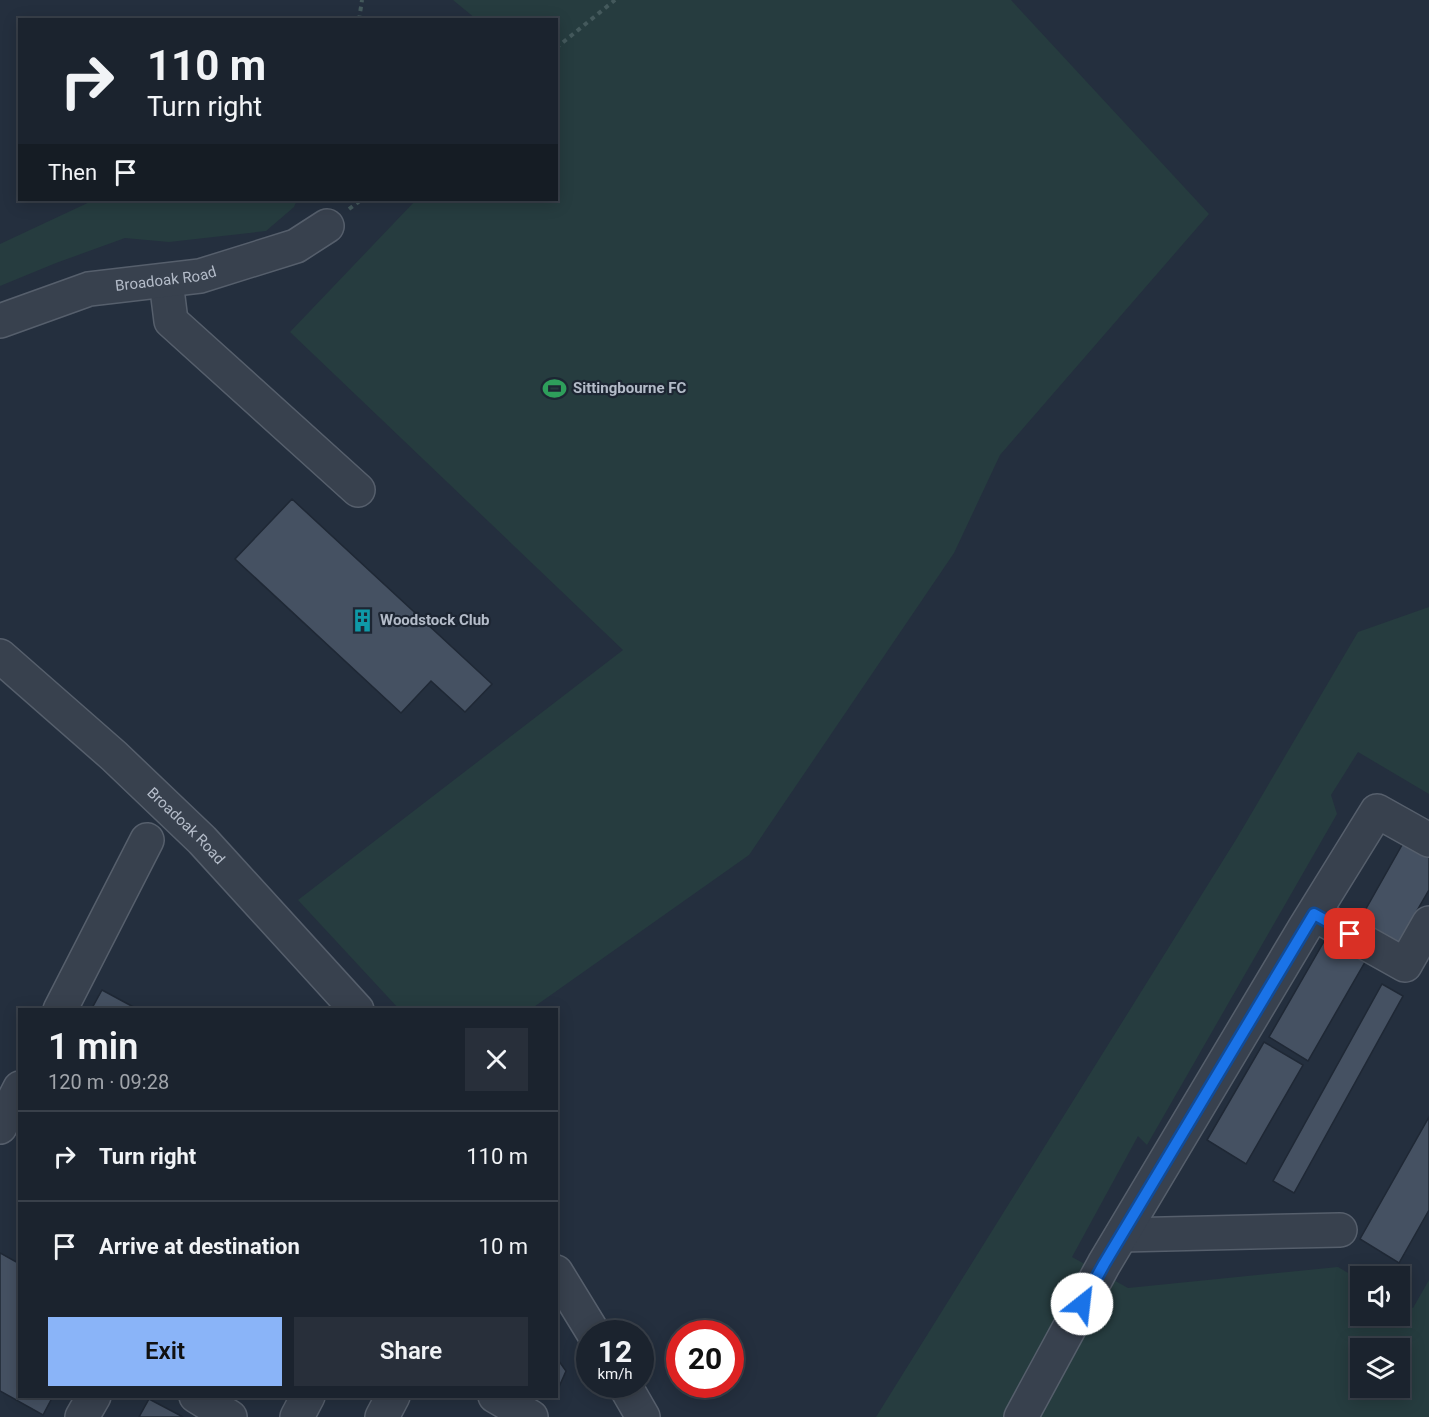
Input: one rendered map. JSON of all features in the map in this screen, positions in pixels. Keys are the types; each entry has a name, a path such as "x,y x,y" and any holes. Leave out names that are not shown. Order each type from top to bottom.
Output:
{"street":[{"name":"Broadoak Road","path":"0,321 89,289 200,276 296,246 327,226"},
{"path":"166,281 171,321 358,490"},
{"name":"Broadoak Road","path":"0,656 114,756 202,840 355,1008"},
{"path":"1021,1417 1104,1264 1377,811 1429,840"},
{"path":"61,1008 147,840"},
{"path":"1314,914 1405,965 1429,923"},
{"path":"6,1122 18,1093"},
{"path":"1122,1235 1340,1230"},
{"path":"558,1275 585,1320"},
{"path":"82,1417 93,1398"},
{"path":"199,1398 230,1417"},
{"path":"297,1417 307,1398"},
{"path":"382,1417 392,1398"},
{"path":"498,1398 531,1417"},
{"path":"632,1398 643,1417"}],"path":[{"path":"359,18 362,0"},
{"path":"558,46 615,0"}],"green space":[{"path":"453,0 1011,0 1209,214 1000,455 954,553 749,855 532,1008 398,1008 298,900 623,650 290,332 415,201 558,201 558,18 475,18"},
{"path":"92,201 297,201 294,207 266,231 169,242 125,238 0,286 0,244"},
{"path":"1429,607 1429,794 1358,752 1331,795 1337,814 1147,1145 1138,1136 1072,1257 1128,1288 1338,1267 1350,1274 1350,1326 1410,1326 1410,1306 1413,1308 1429,1280 1429,1417 876,1417 1237,838 1358,632"}],"building":[{"name":"Woodstock Club","path":"292,499 492,684 465,712 431,681 401,713 235,559"},
{"path":"1406,838 1429,851 1429,890 1396,947 1358,923"},
{"path":"1326,938 1365,962 1308,1061 1269,1037"},
{"path":"1382,984 1403,996 1294,1193 1273,1181"},
{"path":"102,990 135,1008 92,1008"},
{"path":"1264,1042 1303,1065 1246,1164 1207,1140"},
{"path":"1429,1117 1429,1210 1399,1263 1360,1239"},
{"path":"0,1253 18,1263 18,1398 52,1398 43,1415 0,1391"},
{"path":"558,1360 566,1371 558,1389"},
{"path":"149,1399 183,1417 139,1417"}],"place":[{"name":"Sittingbourne FC","path":"555,388"},
{"name":"Woodstock Club","path":"362,620"}],"route":[{"path":"1082,1304 1314,914 1350,934"}]}
